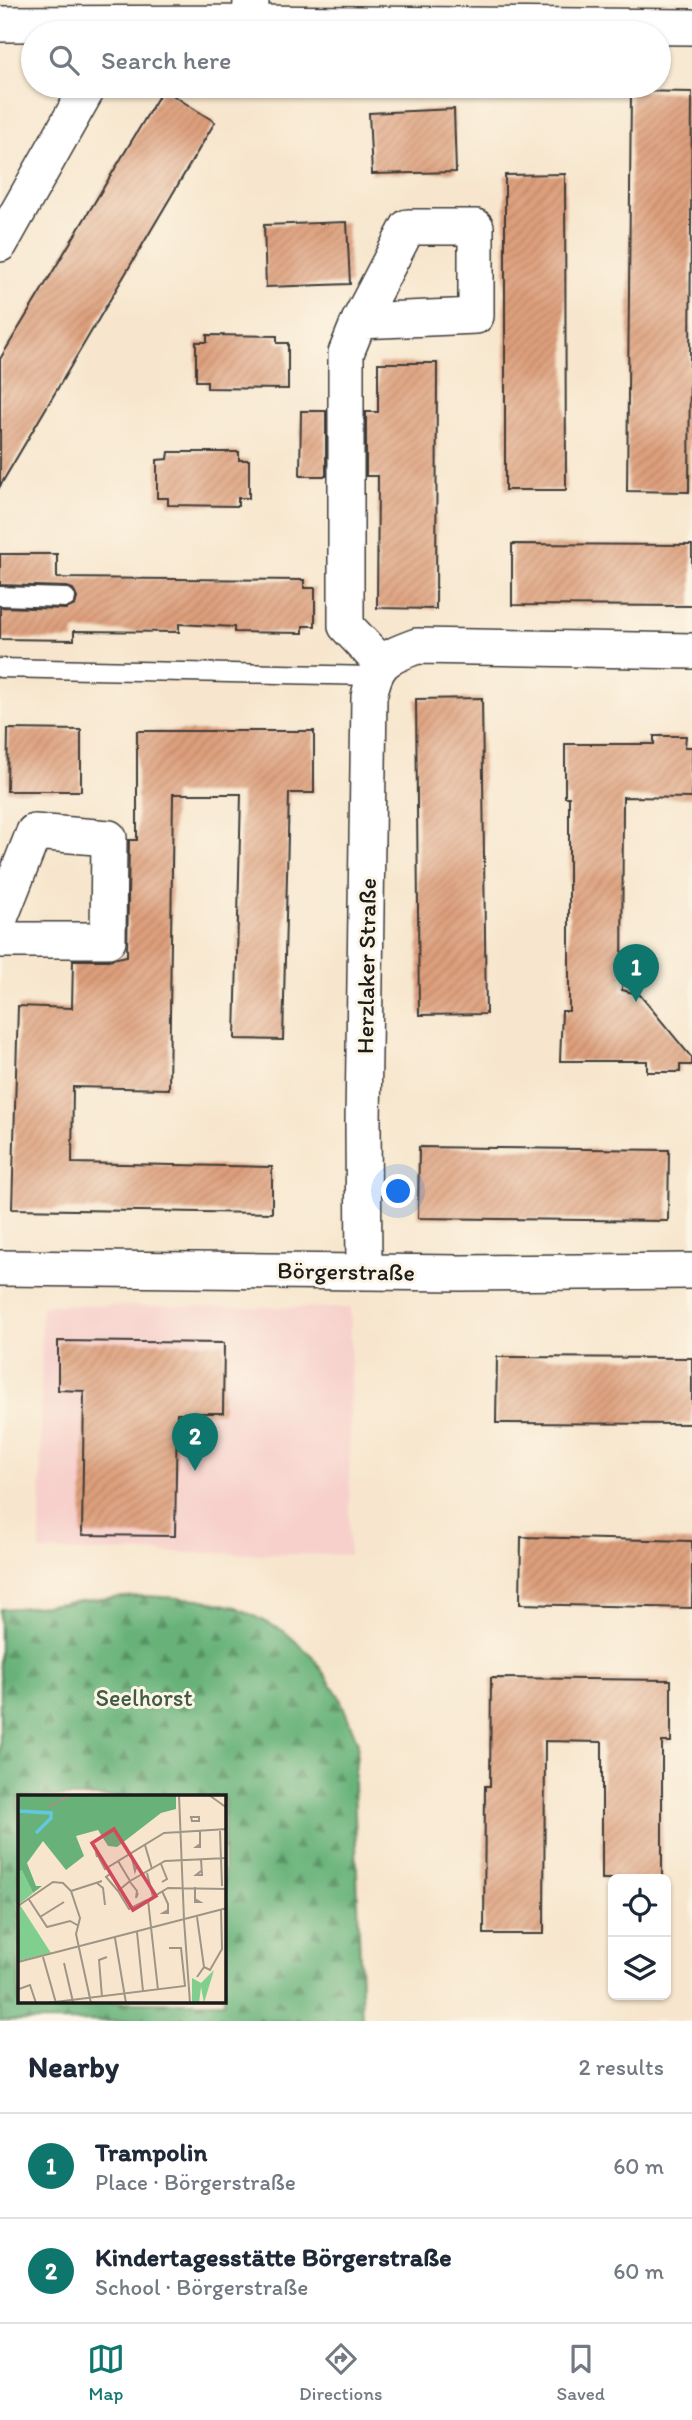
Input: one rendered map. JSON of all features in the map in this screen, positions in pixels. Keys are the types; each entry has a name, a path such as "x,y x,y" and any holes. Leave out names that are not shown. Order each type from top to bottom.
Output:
{"street":[{"path":"165,21 251,11 527,21"},
{"path":"0,24 21,25"},
{"path":"671,26 692,27"},
{"path":"0,244 82,98"},
{"path":"359,321 346,353 346,626 377,670 392,655 417,646 692,652"},
{"name":"Herzlaker Straße","path":"364,1271 363,1122 369,698 377,670"},
{"path":"0,918 34,832 109,838 108,940 0,940"},
{"name":"Börgerstraße","path":"0,1268 692,1271"}],"lane":[{"path":"0,596 66,598"},
{"path":"0,668 377,670"}],"shaded area":[{"path":"42,1305 351,1308 349,1555 40,1551"}],"green space":[{"name":"Seelhorst","path":"145,1596 199,1599 236,1607 284,1631 312,1656 339,1696 358,1743 354,1783 362,2021 0,2021 0,1609"}],"building":[{"path":"671,92 692,92 689,492 627,491 631,98 671,98"},
{"path":"158,98 177,98 215,122 0,486 0,359"},
{"path":"454,109 456,172 372,174 369,113"},
{"path":"565,174 566,490 505,490 505,175"},
{"path":"347,222 350,284 266,287 264,225"},
{"path":"207,335 277,336 277,343 288,343 288,389 207,388 207,381 196,381 196,342 207,342"},
{"path":"378,363 437,363 436,609 377,608 378,476 366,476 366,412 378,412"},
{"path":"301,411 326,411 326,476 300,476"},
{"path":"169,452 239,452 239,460 249,460 249,498 238,498 238,506 168,505 168,498 157,498 157,460 168,459"},
{"path":"512,544 692,545 692,606 512,605"},
{"path":"0,554 57,554 57,578 304,580 304,588 315,588 315,626 303,626 303,633 234,632 234,627 179,624 179,632 74,631 74,640 0,639 0,607 66,609 75,605 77,598 73,589 67,587 0,585"},
{"path":"482,698 486,1014 419,1015 416,699"},
{"path":"8,729 81,730 81,791 7,791"},
{"path":"137,731 314,731 314,793 289,793 283,1040 235,1039 241,794 173,794 169,1089 73,1087 72,1163 272,1167 272,1213 12,1209 18,1006 72,1008 73,960 108,960 127,956 129,840 137,840"},
{"path":"654,736 686,736 685,747 692,747 692,798 623,797 622,990 640,995 692,1058 692,1065 680,1065 680,1072 647,1072 647,1061 560,1061 562,1011 569,1011 569,797 565,797 565,744 654,744"},
{"path":"419,1147 669,1150 668,1221 418,1218"},
{"path":"58,1341 224,1343 223,1413 177,1413 175,1536 82,1535 84,1391 58,1390"},
{"path":"497,1357 692,1358 692,1424 496,1423"},
{"path":"521,1537 692,1541 692,1608 520,1604"},
{"path":"491,1678 671,1680 671,1742 662,1742 662,1874 608,1874 608,1879 602,1879 602,1742 545,1741 544,1934 484,1934 485,1786 490,1786"}],"place":[{"name":"Trampolin","path":"636,1002"},
{"name":"Kindertagesstätte Börgerstraße","path":"195,1471"}]}
